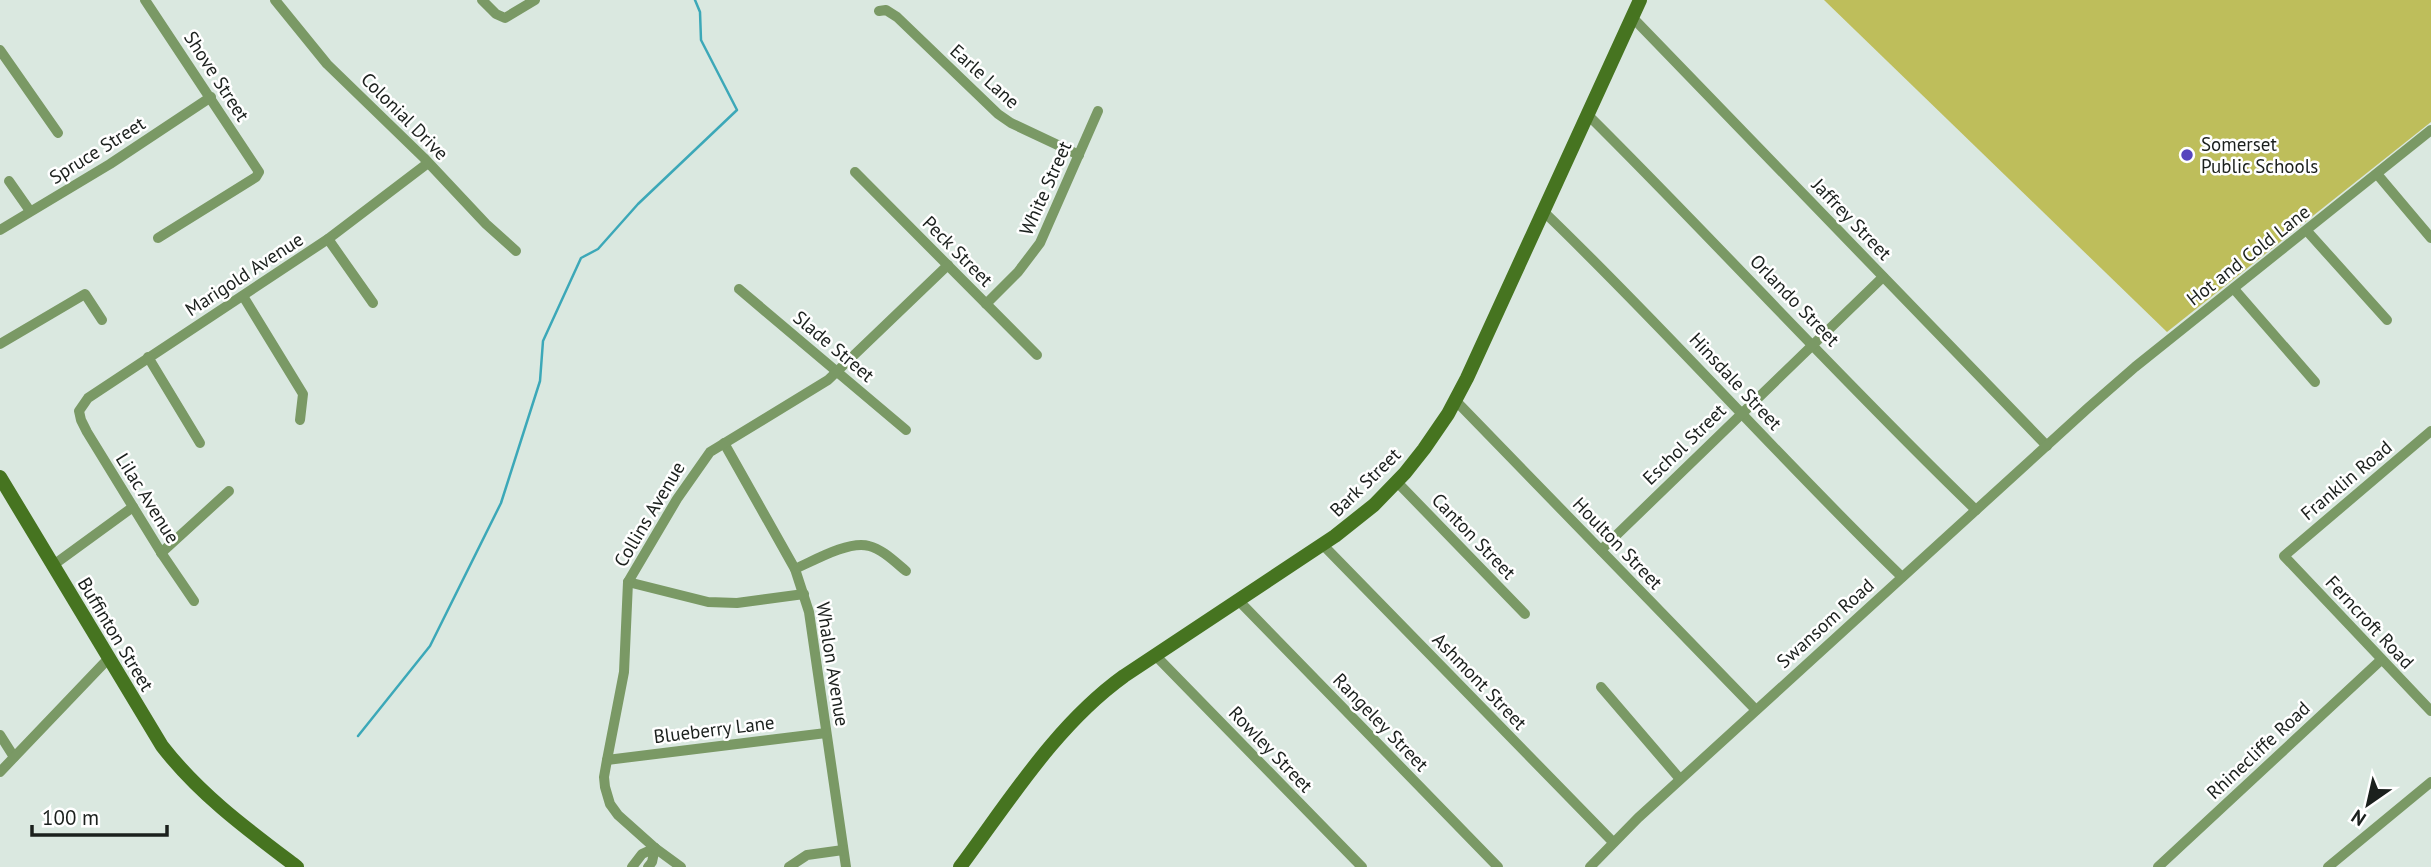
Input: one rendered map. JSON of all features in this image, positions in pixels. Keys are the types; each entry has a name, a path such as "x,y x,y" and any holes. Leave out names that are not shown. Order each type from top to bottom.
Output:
{"main road":[{"name":"Bark Street","path":"960,867 1050,747 1087,706 1107,688 1155,655 1323,545 1374,505 1429,443 1455,400 1640,0"},
{"name":"Buffinton Street","path":"0,477 162,746 187,777 213,801 297,867"}],"street":[{"name":"Shove Street","path":"145,0 259,172 256,177 158,238"},
{"name":"Colonial Drive","path":"275,0 327,64 516,251"},
{"path":"482,0 496,14 505,18 535,0"},
{"name":"Earle Lane","path":"879,11 886,10 897,17 998,114 1079,155"},
{"name":"Jaffrey Street","path":"1632,17 2047,446"},
{"path":"0,50 58,133"},
{"name":"Spruce Street","path":"0,230 110,164 211,97"},
{"name":"White Street","path":"986,304 1018,272 1040,243 1098,111"},
{"name":"Orlando Street","path":"1588,115 1915,451 1976,510"},
{"name":"Hot and Cold Lane","path":"2088,408 2135,367 2431,130"},
{"name":"Marigold Avenue","path":"79,411 88,398 328,239 428,163"},
{"name":"Peck Street","path":"855,172 1037,355"},
{"path":"2377,174 2431,238"},
{"path":"9,180 30,211"},
{"name":"Hinsdale Street","path":"1543,211 1660,326 1902,577"},
{"path":"2307,231 2387,320"},
{"path":"328,239 373,303"},
{"name":"Collins Avenue","path":"681,867 618,815 610,804 604,776 624,672 628,582 710,452 837,373 948,265"},
{"name":"Eschol Street","path":"1601,550 1884,277"},
{"name":"Slade Street","path":"739,289 906,430"},
{"path":"2234,289 2315,382"},
{"path":"0,344 85,294 102,320"},
{"path":"243,296 303,394 300,420"},
{"path":"148,357 200,443"},
{"name":"Houlton Street","path":"1455,400 1756,710"},
{"name":"Swansom Road","path":"1590,867 1680,779 2088,408"},
{"name":"Lilac Avenue","path":"79,411 80,420 87,432 161,553 194,601"},
{"name":"Franklin Road","path":"2284,556 2431,431"},
{"name":"Whalon Avenue","path":"724,443 795,569 804,594 809,612 846,867"},
{"name":"Canton Street","path":"1397,482 1525,614"},
{"path":"161,553 229,491"},
{"path":"52,566 133,508"},
{"path":"795,569 857,545 870,546 906,570"},
{"name":"Ashmont Street","path":"1323,545 1613,842"},
{"name":"Ferncroft Road","path":"2284,556 2431,711"},
{"path":"628,582 708,602 737,603 804,594"},
{"name":"Rangeley Street","path":"1239,601 1498,867"},
{"name":"Rowley Street","path":"1155,655 1362,867"},
{"path":"0,772 108,659"},
{"name":"Rhinecliffe Road","path":"2158,867 2381,660"},
{"path":"1601,687 1680,779"},
{"name":"Blueberry Lane","path":"607,760 826,733"},
{"path":"0,735 14,757"},
{"path":"2328,867 2431,782"},
{"path":"632,867 642,854 655,848"},
{"path":"648,867 655,848"},
{"path":"789,867 807,855 843,850"}],"shaded area":[{"name":"Somerset Public Schools","path":"1824,0 2431,0 2431,122 2167,332"}],"waterway":[{"path":"358,736 430,646 501,503 540,381 543,341 581,258 598,249 638,204 737,110 701,40 700,12 695,0"}],"place":[{"name":"Somerset Public Schools","path":"2187,155"}]}
